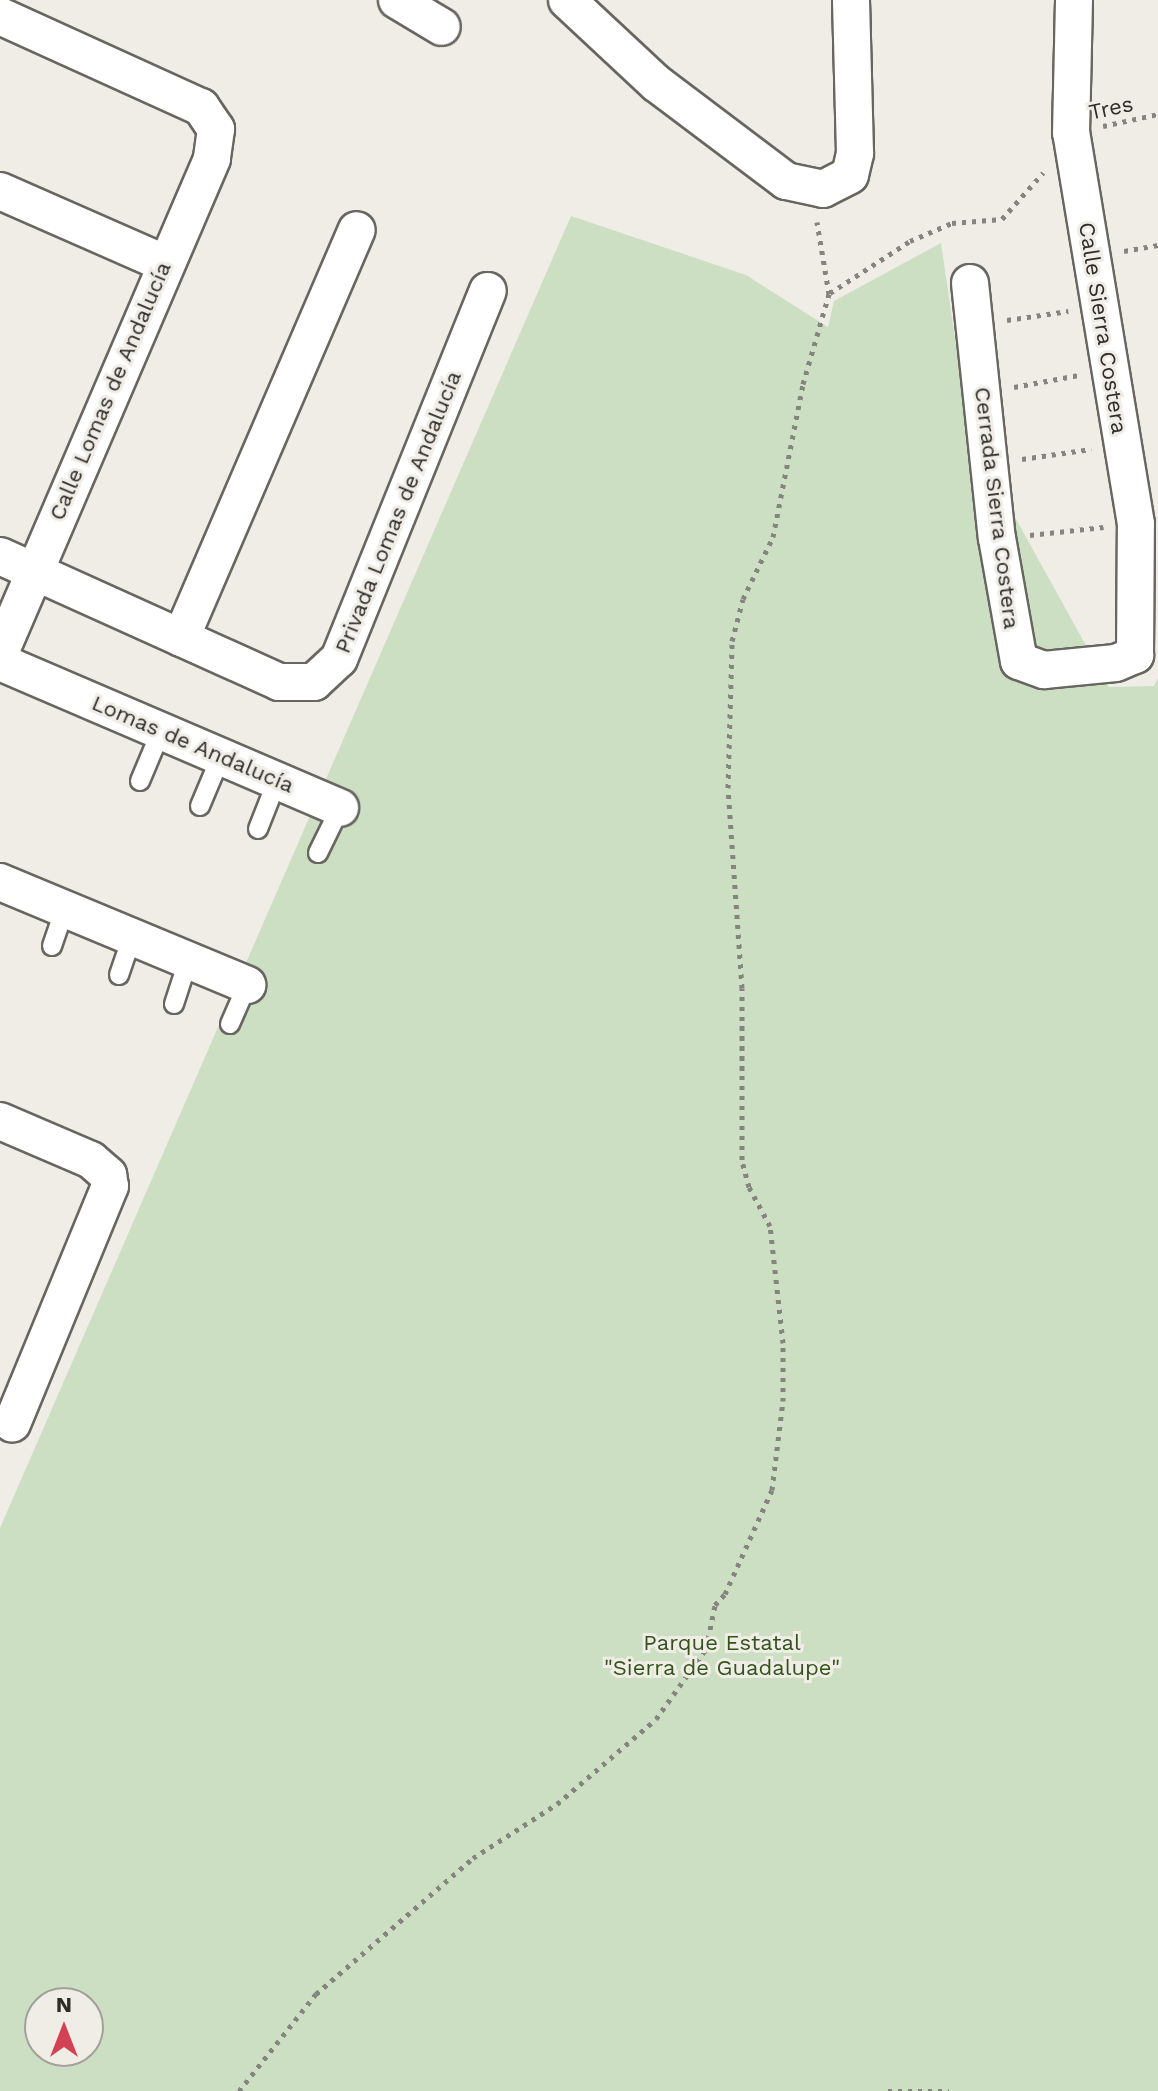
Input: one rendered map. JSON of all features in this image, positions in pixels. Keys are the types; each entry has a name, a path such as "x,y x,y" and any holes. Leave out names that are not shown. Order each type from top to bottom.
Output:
{"street":[{"path":"397,0 442,27"},
{"path":"567,0 656,83 786,181 814,187 850,175 855,153 851,0"},
{"name":"Calle Sierra Costera","path":"1074,0 1072,139 1136,524 1135,655"},
{"name":"Calle Lomas de Andalucía","path":"0,16 201,107 216,129 212,159 164,263 0,653"},
{"path":"0,191 164,263"},
{"path":"181,638 357,230"},
{"name":"Cerrada Sierra Costera","path":"970,283 997,538 1019,661 1044,670 1116,663 1135,655"},
{"name":"Privada Lomas de Andalucía","path":"32,571 279,682 314,682 339,659 488,291"},
{"path":"0,556 32,571"},
{"name":"Lomas de Andalucía","path":"0,662 340,808"},
{"path":"0,882 247,985"},
{"path":"0,1121 91,1160 108,1175 110,1186 12,1424"}],"lane":[{"path":"140,781 161,731"},
{"path":"200,806 221,756"},
{"path":"258,829 277,781"},
{"name":"Lomas de Andalucía","path":"318,853 340,808"},
{"path":"52,946 65,909"},
{"path":"119,975 132,937"},
{"path":"174,1004 188,961"},
{"path":"230,1024 247,985"}],"path":[{"name":"Tres","path":"1072,139 1158,114"},
{"path":"829,294 910,241 952,223 971,226 1002,219 1072,139"},
{"path":"239,2091 316,1994 495,1840 557,1804 656,1719 706,1649 715,1605 725,1594 772,1490 783,1401 783,1343 770,1226 749,1187 742,1160 743,1002 728,788 733,627 773,537 803,384 829,294 814,187"},
{"path":"974,324 1100,306"},
{"path":"982,392 1110,370"},
{"path":"989,464 1122,445"},
{"path":"997,538 1136,524"},
{"path":"888,2091 949,2091"}],"green space":[{"name":"Parque Estatal \"Sierra de Guadalupe\"","path":"571,216 746,275 828,327 834,301 941,243 969,434 1109,687 1154,686 1158,678 1158,2091 0,2091 0,1528"}]}
